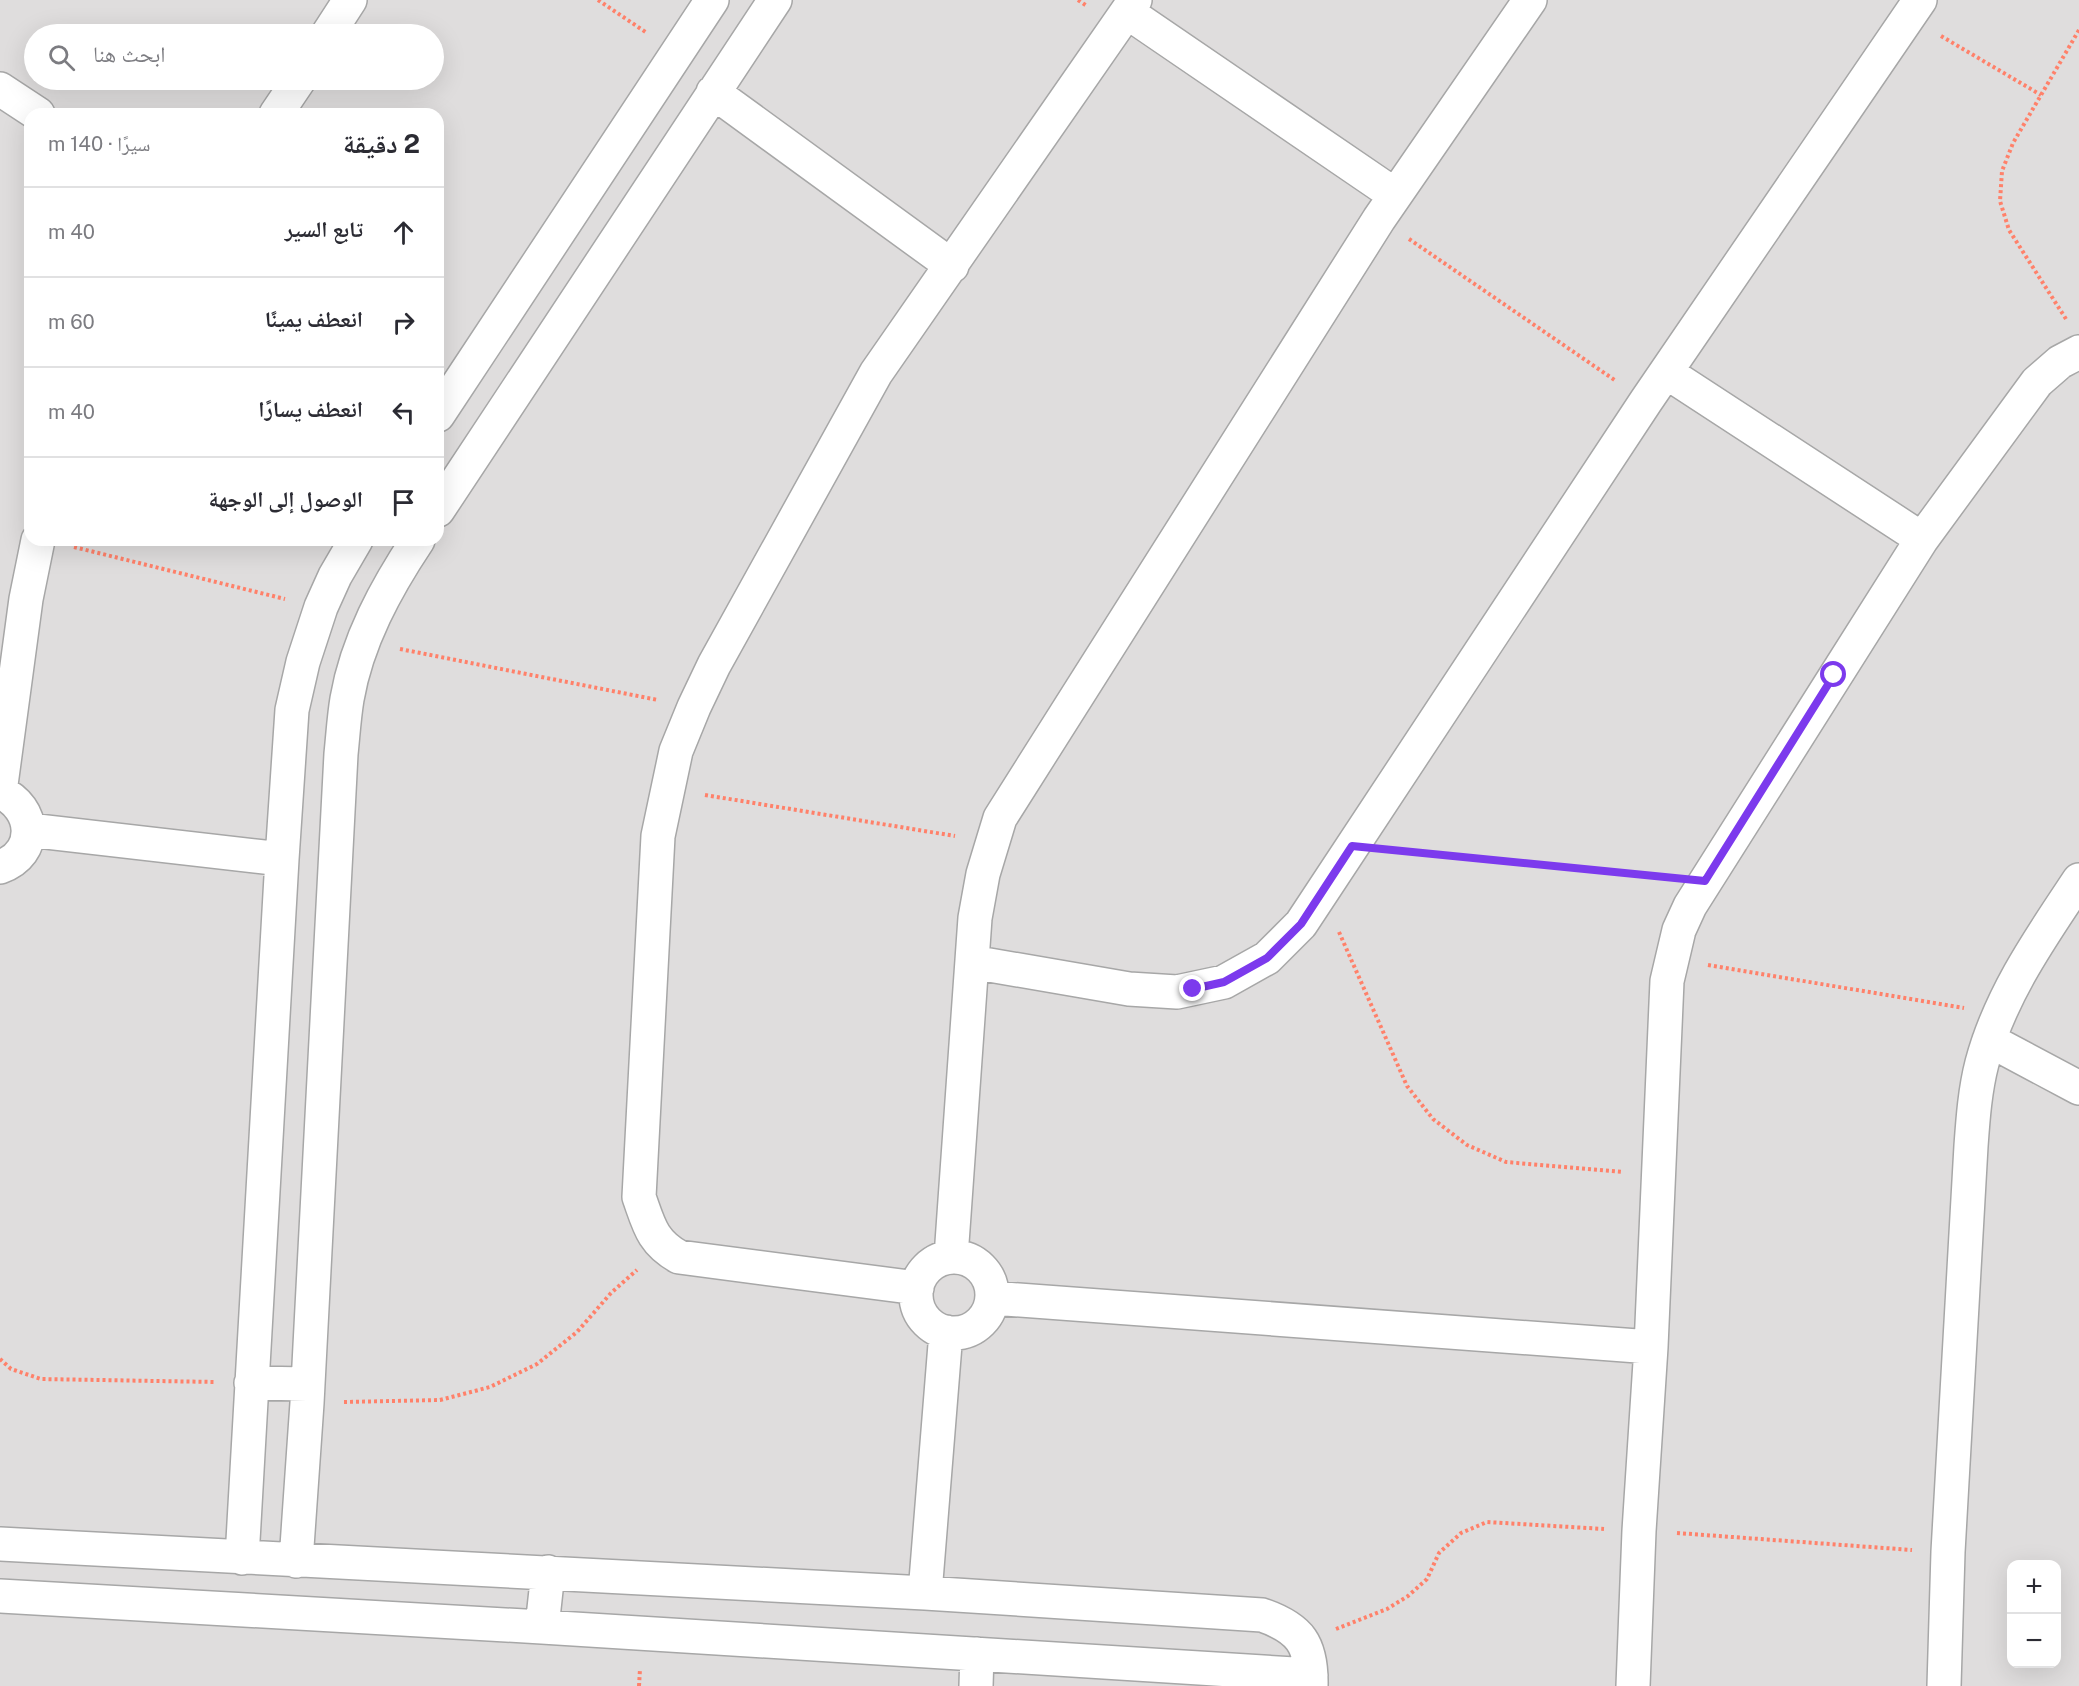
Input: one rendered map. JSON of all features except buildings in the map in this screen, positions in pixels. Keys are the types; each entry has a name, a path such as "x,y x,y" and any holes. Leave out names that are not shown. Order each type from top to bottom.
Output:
{"street":[{"path":"334,24 350,0"},
{"path":"444,406 712,0"},
{"path":"444,501 775,0"},
{"path":"951,1257 975,918 983,874 1000,819 1387,207 1530,0"},
{"path":"917,1288 679,1257 663,1248 651,1232 639,1197 658,836 676,751 694,707 719,655 876,373 1131,6 1387,207"},
{"path":"972,962 1129,989 1177,992 1224,982 1267,958 1301,924 1646,401 1915,8"},
{"path":"0,89 29,108"},
{"path":"280,108 292,90"},
{"path":"713,92 952,266"},
{"path":"491,334 534,365"},
{"path":"1633,1686 1667,981 1679,930 1705,881 1922,539 2037,382 2060,362 2079,352"},
{"path":"1666,372 1922,539"},
{"path":"0,867 16,858 23,850 29,830 20,806 12,798 0,792 26,599 37,546"},
{"path":"242,1558 292,710 303,662 321,608 335,576 352,546"},
{"path":"296,1561 341,753 347,697 363,642 386,590 414,546"},
{"path":"29,830 282,860"},
{"path":"1944,1686 1948,1552 1971,1146 1976,1095 1994,1027 2011,988 2079,880"},
{"path":"1994,1027 2079,1088"},
{"path":"951,1257 962,1257 981,1268 992,1287 989,1309 976,1326 956,1333 936,1329 922,1316 916,1297 921,1276 928,1266 951,1257"},
{"path":"992,1298 1651,1347"},
{"path":"926,1593 946,1332"},
{"path":"251,1383 307,1394"},
{"path":"0,1544 926,1593 1262,1615 1282,1622 1294,1630 1308,1654 1311,1680 977,1654 542,1626 0,1596"},
{"path":"49,1599 51,1547"},
{"path":"542,1626 548,1572"},
{"path":"976,1686 977,1654"}],"path":[{"path":"598,0 677,53"},
{"path":"1915,8 2041,95"},
{"path":"2066,320 2009,230 2000,201 2002,171 2013,143 2079,30"},
{"path":"1387,207 1646,401"},
{"path":"70,546 321,608"},
{"path":"363,642 694,707"},
{"path":"669,789 992,842"},
{"path":"1352,846 1705,881"},
{"path":"1321,893 1407,1086 1433,1119 1467,1145 1506,1162 1659,1176"},
{"path":"1671,959 1994,1027"},
{"path":"307,1394 440,1400 490,1387 537,1364 569,1339 611,1293 663,1248"},
{"path":"0,1359 11,1369 41,1379 251,1383"}],"shaded area":[{"path":"0,0 2079,0 2079,1686 0,1686"}],"route":[{"path":"1193,989 1224,982 1267,958 1301,924 1352,846 1705,881 1834,675"}]}
